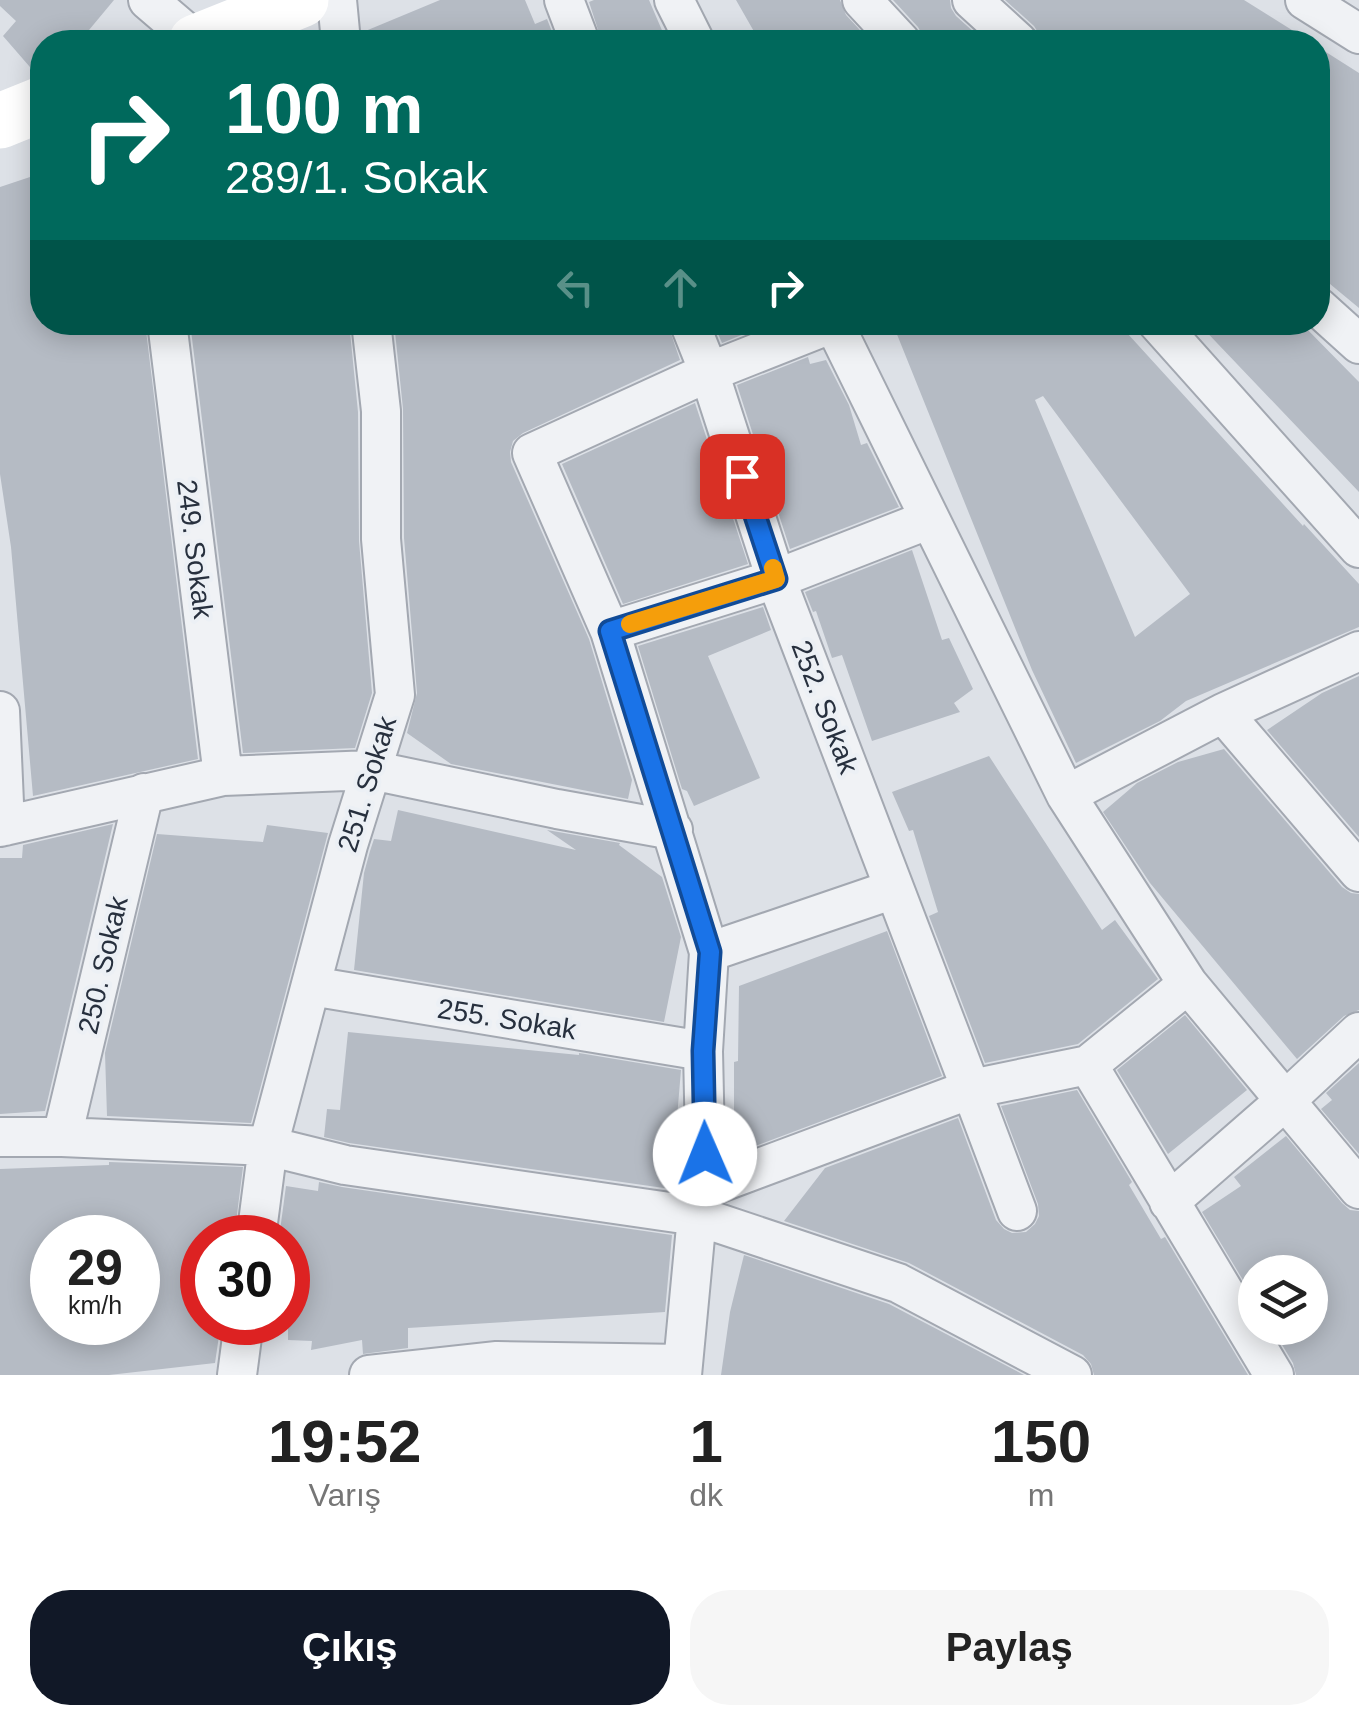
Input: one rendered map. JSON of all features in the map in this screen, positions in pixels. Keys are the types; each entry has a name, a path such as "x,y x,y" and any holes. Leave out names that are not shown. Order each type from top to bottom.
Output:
{"main road":[{"path":"226,30 301,0"},
{"path":"0,121 30,109"}],"street":[{"path":"148,0 182,30"},
{"path":"337,0 341,30"},
{"path":"564,0 575,30"},
{"path":"674,0 689,30"},
{"path":"862,0 890,30"},
{"path":"972,0 1005,30"},
{"path":"1305,0 1359,34"},
{"path":"1330,318 1359,344"},
{"name":"249. Sokak","path":"170,335 223,776"},
{"name":"251. Sokak","path":"259,1215 268,1146 348,845 395,695 382,540 381,411 373,335"},
{"name":"252. Sokak","path":"694,335 776,579 1016,1211"},
{"path":"369,1375 496,1361 683,1370 701,1202 703,1051 710,952 610,631 532,453 709,372 803,335"},
{"path":"839,335 1066,796 1188,984 1359,1189"},
{"path":"1169,335 1359,548"},
{"path":"610,631 776,579 930,519"},
{"path":"1066,796 1223,713 1359,651"},
{"path":"0,712 2,826 223,776 371,770 673,830"},
{"path":"1223,713 1359,872"},
{"name":"250. Sokak","path":"62,1137 144,794"},
{"path":"710,952 894,889"},
{"path":"701,1202 971,1089 1088,1065 1188,984"},
{"name":"255. Sokak","path":"310,986 703,1051"},
{"path":"1169,1202 1359,1032"},
{"path":"1088,1065 1274,1375"},
{"path":"0,1137 268,1146 345,1165 701,1202 898,1282 1072,1375"},
{"path":"237,1375 241,1345"}],"building":[{"path":"0,0 114,0 89,30 30,30 30,67 3,36 16,21 0,6"},
{"path":"440,0 525,0 535,24 547,19 551,30 368,30"},
{"path":"649,0 662,30 598,30 589,2"},
{"path":"736,0 840,0 846,15 860,30 753,30"},
{"path":"893,0 950,0 956,16 972,30 920,30"},
{"path":"1005,0 1244,0 1292,30 1036,30"},
{"path":"1330,55 1359,73 1359,308 1330,284"},
{"path":"30,177 30,335 147,335 198,759 33,796 11,547 0,474 0,187"},
{"path":"192,335 350,335 358,412 359,541 372,693 355,748 243,753"},
{"path":"395,335 671,335 680,360 523,433 513,441 510,452 589,639 632,780 628,799 451,764 407,733 417,693 404,538 403,409"},
{"path":"719,335 741,335 722,343"},
{"path":"897,335 1129,335 1359,584 1359,627 1186,701 1160,721 1076,763 1032,670","holes":["1043,396 1190,594 1135,637 1035,400"]},
{"path":"1209,335 1313,335 1359,382 1359,492"},
{"path":"808,357 810,364 826,360 849,405 861,445 867,443 899,507 790,549 737,385"},
{"path":"695,403 748,564 623,604 562,464"},
{"path":"912,550 942,640 949,638 973,689 954,703 960,712 872,741 842,655 832,658 805,592"},
{"path":"763,607 771,630 708,656 760,778 694,806 682,789 638,646"},
{"path":"1359,676 1359,837 1267,730 1322,693"},
{"path":"1224,749 1342,887 1359,894 1359,1010 1344,1016 1297,1059 1150,883 1103,812 1137,783 1178,762"},
{"path":"989,756 1102,930 1115,920 1158,979 1078,1044 985,1063 929,916 938,912 913,830 909,831 892,792"},
{"path":"398,810 576,850 547,830 620,843 662,877 681,937 664,1022 354,970 364,873 370,851 374,839 391,841"},
{"path":"113,824 45,1111 0,1114 0,858 22,858 23,845"},
{"path":"267,825 328,833 251,1123 107,1116 105,1053 157,834 263,842"},
{"path":"887,931 942,1076 747,1149 734,1137 739,986"},
{"path":"1185,1015 1247,1090 1168,1154 1117,1070"},
{"path":"348,1032 579,1053 681,1070 671,1189 324,1137 327,1109 340,1110"},
{"path":"1359,1063 1359,1154 1321,1109 1332,1100 1326,1093"},
{"path":"1077,1090 1161,1239 1165,1237 1248,1375 1094,1375 1083,1355 909,1263 784,1221 825,1168 958,1118 996,1220 1012,1233 1026,1232 1039,1216 1038,1204 1001,1106"},
{"path":"1286,1136 1342,1203 1359,1211 1359,1375 1296,1375 1282,1345 1328,1345 1328,1255 1238,1255 1238,1272 1202,1212 1241,1186 1234,1177"},
{"path":"109,1162 243,1167 237,1215 180,1215 180,1345 218,1345 215,1363 109,1375 0,1375 0,1169"},
{"path":"319,1182 672,1235 665,1312 408,1328 408,1348 363,1354 362,1340 311,1350 310,1215 282,1215 286,1186 318,1191"},
{"path":"744,1255 889,1304 1024,1375 721,1375 730,1312"}],"slow traffic":[{"path":"630,624 776,579 773,568"}],"route":[{"path":"705,1154 703,1051 710,952 610,631 776,579 742,476"}]}
